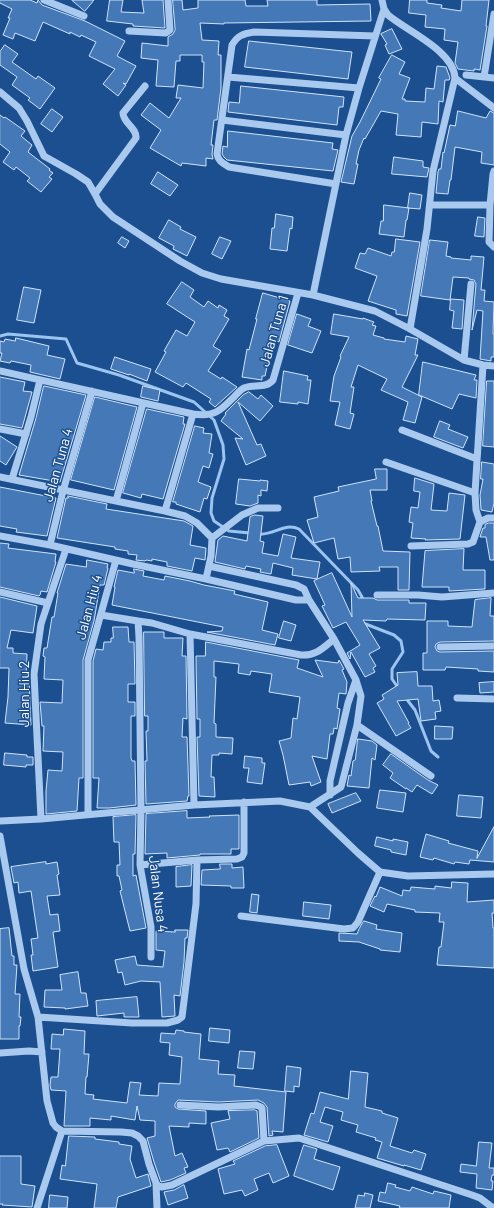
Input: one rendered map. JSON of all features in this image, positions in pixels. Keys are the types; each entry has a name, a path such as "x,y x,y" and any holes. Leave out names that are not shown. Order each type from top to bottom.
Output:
{"street":[{"path":"129,31 168,32 170,30 168,0"},
{"path":"382,0 384,9 388,15 439,49 452,65 455,78 433,171 428,229 410,329"},
{"path":"47,1 84,16"},
{"path":"313,295 346,135 358,88 384,9"},
{"path":"484,77 494,14"},
{"path":"336,184 229,166 222,163 218,158 217,154 232,45 238,37 254,32 375,36"},
{"path":"466,75 494,78"},
{"path":"228,77 358,88"},
{"path":"455,78 494,108"},
{"path":"95,194 136,138 136,132 124,119 123,113 145,86"},
{"path":"0,92 18,108 27,120 44,156 88,182 100,204 113,217 180,261 202,272 221,279 313,295 376,311 464,360 494,366"},
{"path":"222,120 346,135"},
{"path":"494,171 490,205 490,242 494,247"},
{"path":"430,205 490,205"},
{"path":"464,360 471,284"},
{"name":"Jalan Tuna 1","path":"196,414 217,413 225,407 241,390 248,387 268,385 273,380 298,292"},
{"path":"411,546 468,544 473,542 480,522 476,510 475,493 483,365"},
{"path":"0,371 196,414 165,510"},
{"path":"12,480 31,418 40,380"},
{"name":"Jalan Tuna 4","path":"50,545 63,490 92,391"},
{"path":"116,502 143,403"},
{"path":"0,429 26,434"},
{"path":"402,430 477,459"},
{"path":"386,462 475,493"},
{"path":"0,477 116,502 165,510 185,516 215,536"},
{"path":"206,579 215,536 242,515 258,508 278,508"},
{"path":"480,522 488,518 494,518"},
{"path":"0,536 50,545 296,600 309,600"},
{"name":"Jalan Hiu 2","path":"41,819 34,674 41,624 66,549"},
{"name":"Jalan Hiu 4","path":"88,814 88,660 116,560"},
{"path":"209,566 296,585 304,589 356,680 361,696 356,725 341,788 310,807"},
{"path":"0,592 48,603"},
{"path":"378,595 418,595 442,597 494,593"},
{"path":"101,615 152,623 190,634 308,656 319,651 334,640"},
{"name":"Jalan Nusa 4","path":"138,621 141,810 140,865 151,927 151,957"},
{"path":"190,634 194,805"},
{"path":"440,647 494,646"},
{"path":"330,795 330,781 348,703 356,680"},
{"path":"457,698 494,699"},
{"path":"356,725 431,776"},
{"path":"0,821 41,819 194,805 280,801 310,807 380,872 408,876 494,874"},
{"path":"140,865 197,860 237,859 242,857 244,853 244,802"},
{"path":"0,836 24,969 38,1017 47,1101 53,1123 62,1131 121,1132 138,1136 143,1141 156,1183 157,1208"},
{"path":"38,1017 132,1023 167,1023 178,1020 182,1017 196,904 197,860"},
{"path":"241,916 344,929 353,928 358,922 380,872"},
{"path":"0,1053 29,1051 42,1052"},
{"path":"180,1105 218,1107 259,1105 262,1108 264,1141"},
{"path":"37,1208 62,1131"},
{"path":"156,1183 158,1186 162,1187 172,1185 264,1141 299,1138 472,1195 480,1198 493,1208"}],"building":[{"path":"0,0 30,0 37,3 38,0 42,5 85,21 125,41 117,56 136,66 126,84 123,83 126,85 118,96 103,84 115,69 89,56 96,42 81,35 80,37 70,32 70,34 43,22 35,41 15,33 13,39 3,35 12,9 0,3"},
{"path":"72,0 94,0 85,11"},
{"path":"110,0 123,0 121,12 144,13 142,0 163,0 165,28 133,26 133,24 107,21"},
{"path":"173,0 182,0 183,10 198,8 198,0 245,0 246,6 268,6 267,0 317,0 317,5 370,4 371,21 224,24 200,23 202,40 219,41 218,55 221,55 221,88 217,120 214,120 211,145 213,145 213,159 206,158 206,166 182,163 181,166 150,148 161,130 141,115 150,103 169,118 181,98 176,98 178,85 203,88 204,62 202,62 202,55 180,55 180,61 176,61 174,87 156,86 158,60 141,58 142,43 168,46 168,37 173,34 175,30"},
{"path":"410,0 427,0 427,3 442,5 441,8 461,11 462,0 489,0 487,26 480,70 474,69 474,71 458,69 455,63 458,42 444,40 445,29 425,27 426,15 409,13"},
{"path":"392,29 402,49 389,54 385,45 387,44 381,34"},
{"path":"249,41 352,52 348,79 245,67"},
{"path":"5,45 18,54 12,62 36,79 38,76 55,88 40,109 28,100 30,98 12,85 17,77 0,65 0,52"},
{"path":"392,55 405,62 399,74 410,78 402,99 405,99 405,101 425,102 426,88 434,89 437,66 446,67 450,78 449,80 445,80 443,102 439,101 438,124 422,122 421,137 396,135 398,114 381,111 365,139 364,138 359,150 354,184 341,182 352,136 381,79 379,78"},
{"path":"241,86 344,97 343,107 339,107 337,125 228,112 229,102 239,103"},
{"path":"52,109 63,117 52,132 41,124"},
{"path":"458,111 486,118 490,111 494,113 494,165 481,163 482,152 455,147 448,194 436,193 438,172 439,169 441,169 443,152 444,153 450,125 455,126"},
{"path":"0,115 25,131 21,136 32,145 28,152 53,173 49,177 52,179 41,192 27,181 30,178 16,167 14,170 3,162 10,152 0,144"},
{"path":"228,131 333,143 332,149 338,150 333,171 227,160 222,154 223,146 227,147"},
{"path":"394,157 423,161 423,167 429,168 427,177 392,174"},
{"path":"158,172 178,185 170,196 151,184"},
{"path":"410,193 422,195 420,209 408,208"},
{"path":"384,205 409,208 404,237 379,234 381,221 383,221"},
{"path":"276,214 293,217 287,251 270,249 272,228 274,228"},
{"path":"478,217 485,218 484,237 475,236"},
{"path":"169,220 181,227 180,229 196,237 187,256 173,249 174,246 159,238"},
{"path":"122,237 129,241 125,248 118,243"},
{"path":"220,237 231,241 222,259 212,254"},
{"path":"396,239 420,242 407,316 396,314 396,310 368,301 377,276 355,268 360,253 365,254 368,248 391,256 392,252 394,252"},
{"path":"430,240 448,242 446,256 451,258 471,260 471,256 484,257 481,290 485,290 484,301 494,302 494,357 491,357 491,361 480,359 483,311 477,310 472,330 476,284 474,280 469,278 453,277 450,300 421,296"},
{"path":"182,282 194,290 190,297 204,307 208,301 218,308 219,305 227,310 224,316 229,319 213,346 221,351 208,371 221,379 222,377 237,387 215,407 209,402 211,399 186,383 183,387 155,372 166,352 164,351 176,330 187,336 195,322 167,304"},
{"path":"24,287 41,290 34,323 17,320"},
{"path":"263,293 290,301 279,342 275,340 272,354 270,353 265,376 262,376 262,380 242,377 247,349 249,350"},
{"path":"451,299 464,300 462,329 452,328 454,311 450,310"},
{"path":"297,314 311,319 308,326 321,331 312,353 288,345"},
{"path":"334,314 363,318 374,322 372,325 376,326 373,335 384,339 405,342 406,336 418,339 415,355 418,355 402,387 422,397 415,423 403,420 408,402 381,390 387,379 358,365 351,387 354,387 350,413 354,414 350,429 335,425 340,402 330,401 334,376 341,357 340,356 349,337 331,334"},
{"path":"16,338 49,346 47,355 65,359 60,379 30,372 31,365 11,361 10,363 0,361 2,353 0,353 0,341 4,342 5,339 15,341"},
{"path":"115,357 151,369 147,381 111,369"},
{"path":"423,362 476,375 474,380 477,380 476,398 459,394 452,409 419,395"},
{"path":"284,371 308,376 307,380 311,380 308,404 298,402 298,404 280,402"},
{"path":"0,377 25,382 23,391 32,392 22,428 0,424"},
{"path":"487,381 494,381 494,447 483,446"},
{"path":"44,386 86,395 60,482 19,475"},
{"path":"143,386 160,390 158,401 141,397"},
{"path":"249,392 258,399 261,395 273,406 260,421 238,402 257,445 261,444 266,456 246,465 235,438 243,439 221,421 226,414 225,413 243,395"},
{"path":"95,397 137,407 114,490 71,480"},
{"path":"147,409 184,417 183,424 185,424 163,499 142,494 141,498 123,493"},
{"path":"440,421 450,425 448,429 468,437 463,448 434,437"},
{"path":"195,426 204,428 203,433 212,434 209,453 213,454 209,468 203,466 198,482 211,487 207,499 204,498 200,512 173,502"},
{"path":"0,436 17,447 6,465 0,461"},
{"path":"482,462 494,464 494,503 492,512 481,510 480,495 483,479 481,479"},
{"path":"375,469 387,469 387,490 370,490 371,501 383,551 410,552 409,590 398,590 398,567 379,567 380,571 351,572 350,557 338,559 334,538 314,543 307,520 318,517 314,497 339,491 338,487 376,479"},
{"path":"415,478 434,484 431,510 447,511 449,493 465,495 460,539 425,540 426,539 411,538 413,523 409,522 411,507 418,508 420,492 414,491"},
{"path":"239,479 268,481 267,491 261,490 261,496 258,495 258,503 250,506 236,504"},
{"path":"0,487 56,498 47,536 16,532 17,529 0,526"},
{"path":"68,496 107,504 106,509 184,521 193,526 190,545 206,548 205,560 195,558 192,571 167,566 167,562 152,559 152,561 136,560 137,555 128,554 128,551 115,549 115,547 57,538 66,498 68,498"},
{"path":"255,515 263,516 260,541 264,542 262,553 278,556 283,534 296,537 291,558 320,562 317,579 292,575 293,568 273,563 271,574 260,572 261,569 246,566 245,569 215,562 218,540 223,536 247,541 250,517"},
{"path":"494,523 494,560 490,560 486,537 480,537 483,528 485,528 485,525"},
{"path":"0,543 9,544 8,548 56,554 56,562 47,592 41,591 39,596 0,587"},
{"path":"464,549 463,570 485,570 485,589 449,591 449,587 422,587 425,551"},
{"path":"87,560 108,564 108,568 104,585 100,585 94,621 83,660 83,778 79,778 77,811 46,814 48,770 62,771 63,752 43,751 44,726 42,726 40,702 62,703 63,680 44,679 44,648 47,648 52,617 54,617 57,593 66,564 86,567"},
{"path":"134,569 144,571 143,576 164,580 165,576 190,581 235,591 234,594 268,602 262,630 278,634 275,645 207,632 222,631 223,627 112,605 118,570 134,573"},
{"path":"332,573 352,617 351,583 358,598 373,598 377,600 409,600 409,603 426,603 425,620 363,620 380,648 369,654 376,666 373,668 375,672 365,677 351,652 350,659 347,653 360,645 346,622 333,628 322,606 325,605 314,581"},
{"path":"0,597 37,606 33,633 11,630 7,648 13,648 13,653 27,654 26,678 29,679 31,725 5,723 9,668 0,668"},
{"path":"491,598 490,616 494,616 494,641 440,642 436,644 435,647 437,651 440,652 494,651 494,672 478,671 478,669 446,667 445,670 423,670 423,653 427,653 427,621 448,621 448,626 472,627 475,600"},
{"path":"284,621 296,625 291,641 279,638"},
{"path":"113,627 128,627 129,642 134,642 135,684 128,684 128,702 135,702 135,716 131,716 131,758 132,761 135,761 136,805 97,808 99,778 93,778 93,661 96,649 103,650 104,642 111,642 111,638 113,638"},
{"path":"144,632 164,632 164,638 183,638 182,656 186,656 187,719 183,718 182,737 187,737 189,796 187,801 146,804 145,761 147,761 146,731 148,731 148,716 145,716"},
{"path":"206,642 299,660 297,668 323,677 315,660 338,663 339,660 344,669 342,670 347,682 346,694 339,693 337,708 340,709 337,729 334,728 333,734 330,734 327,759 312,756 321,782 311,786 310,782 289,785 279,741 291,738 293,718 297,719 300,697 269,692 272,674 251,671 250,675 238,673 239,664 214,661 214,677 216,677 214,723 216,724 216,737 233,738 232,754 219,753 219,755 212,755 211,777 214,777 215,797 199,796 197,737 200,737 200,719 197,719 196,656 205,656"},
{"path":"417,672 418,686 432,686 433,701 439,700 441,711 435,712 436,719 421,721 418,699 397,701 411,728 396,736 377,703 384,699 382,695 398,685 397,673"},
{"path":"494,682 494,692 480,693 479,683"},
{"path":"435,726 453,727 452,739 435,739"},
{"path":"358,739 372,741 377,745 375,760 372,758 369,788 347,786 349,775 351,776 353,761 355,760"},
{"path":"5,753 33,757 33,765 26,765 26,767 4,765"},
{"path":"391,754 428,780 438,785 432,794 417,785 412,792 390,778 393,773 383,765"},
{"path":"245,756 262,758 262,763 265,763 262,784 247,782 249,768 244,768"},
{"path":"380,790 406,793 403,812 377,808"},
{"path":"356,793 361,801 332,813 328,804"},
{"path":"459,795 483,797 481,818 457,816"},
{"path":"187,811 187,818 239,815 239,849 231,849 231,854 200,854 167,858 167,853 145,854 146,814"},
{"path":"136,815 133,876 136,875 146,928 130,931 120,891 122,890 119,876 117,876 117,865 120,865 119,842 114,842 113,817"},
{"path":"494,827 494,862 470,860 469,864 455,862 454,864 434,858 433,860 420,857 426,834 449,841 448,843 478,851 477,858"},
{"path":"377,837 393,841 393,839 408,842 406,855 391,852 391,850 375,846"},
{"path":"46,862 46,864 57,862 59,874 57,875 60,895 47,896 50,915 58,914 60,931 53,932 58,967 33,971 31,939 38,938 31,891 19,893 18,882 14,883 11,867"},
{"path":"220,864 232,864 232,868 243,867 244,888 201,885 202,870 220,869"},
{"path":"192,865 191,886 176,887 176,867"},
{"path":"452,882 468,883 467,902 494,900 494,913 492,913 494,928 494,968 437,965 444,922 439,922 440,913 415,912 415,910 387,904 384,912 370,906 380,887 402,896 403,890 410,891 411,887 435,889 435,886 451,888"},
{"path":"252,894 259,895 257,913 250,912"},
{"path":"304,902 331,905 329,919 303,916"},
{"path":"364,921 377,925 376,929 402,933 400,952 380,950 359,942 339,941 339,933 357,934"},
{"path":"9,928 12,956 14,956 14,965 17,965 15,994 20,994 19,1017 21,1017 19,1039 0,1039 0,929"},
{"path":"175,930 188,930 187,938 185,938 180,996 174,995 175,1016 162,1017 160,982 141,981 125,985 122,972 118,973 115,960 135,956 137,965 163,967 165,951 156,950 156,931 175,932"},
{"path":"78,972 81,993 86,993 88,1006 65,1009 44,1007 45,990 62,990 60,975"},
{"path":"137,997 139,1017 124,1017 124,1013 97,1016 96,1001"},
{"path":"210,1028 230,1030 229,1043 209,1041"},
{"path":"64,1029 85,1031 84,1054 89,1054 85,1094 94,1095 93,1099 127,1103 130,1082 141,1083 139,1095 158,1096 159,1083 180,1084 182,1057 169,1055 170,1043 160,1042 161,1033 175,1034 176,1030 201,1034 199,1059 219,1061 218,1074 235,1075 234,1086 286,1092 283,1132 272,1131 273,1135 269,1136 267,1107 264,1103 258,1100 218,1102 178,1100 175,1107 178,1109 206,1111 206,1124 189,1123 189,1127 169,1126 175,1156 182,1153 188,1167 184,1168 186,1173 161,1182 147,1138 155,1136 155,1121 140,1120 137,1106 135,1120 111,1116 111,1120 90,1118 90,1126 64,1126 66,1091 51,1090 50,1085 51,1077 58,1077 60,1049 51,1049 52,1034 63,1035"},
{"path":"240,1051 255,1052 253,1069 238,1068"},
{"path":"287,1066 301,1068 299,1087 294,1086 294,1092 285,1091"},
{"path":"351,1071 368,1073 365,1107 382,1111 382,1113 398,1118 390,1146 412,1153 414,1150 426,1154 421,1170 377,1158 382,1142 375,1140 376,1138 356,1132 358,1125 341,1120 343,1112 325,1107 320,1122 333,1126 328,1142 304,1135 311,1113 314,1114 320,1092 348,1099"},
{"path":"228,1111 257,1111 259,1138 230,1152 228,1148 217,1150 211,1123 230,1119"},
{"path":"69,1136 95,1137 95,1139 119,1142 119,1144 132,1146 130,1159 136,1178 148,1174 151,1186 118,1197 116,1208 94,1208 97,1184 60,1179 62,1165 65,1166"},
{"path":"479,1142 492,1143 489,1168 494,1168 494,1175 492,1175 491,1181 493,1181 492,1190 476,1188 477,1174 460,1172 461,1164 476,1166"},
{"path":"277,1145 289,1176 273,1183 269,1173 254,1179 258,1190 245,1196 242,1190 224,1194 218,1169 235,1164 233,1161 265,1146"},
{"path":"304,1145 317,1149 314,1159 340,1167 333,1190 294,1176"},
{"path":"0,1156 21,1156 21,1184 35,1186 32,1207 0,1204"},
{"path":"388,1183 396,1185 395,1187 410,1191 412,1187 433,1194 434,1191 451,1195 449,1208 399,1208 400,1206 378,1201 380,1192 385,1193"},
{"path":"184,1185 188,1198 168,1205 164,1192 174,1190"},
{"path":"365,1193 373,1195 370,1208 355,1208 358,1195 364,1196"},
{"path":"50,1195 68,1197 67,1208 49,1208"}],"waterway":[{"path":"0,336 8,334 66,339 77,363 119,375 194,402 214,420 223,445 224,459 212,498 211,513 214,521 229,531 250,533"},
{"path":"258,534 269,533 289,527 299,529 358,590 362,597 362,601"},
{"path":"363,623 394,635 401,641 403,652 392,669 392,679 399,689"},
{"path":"405,697 415,710 431,751 438,757"}]}
